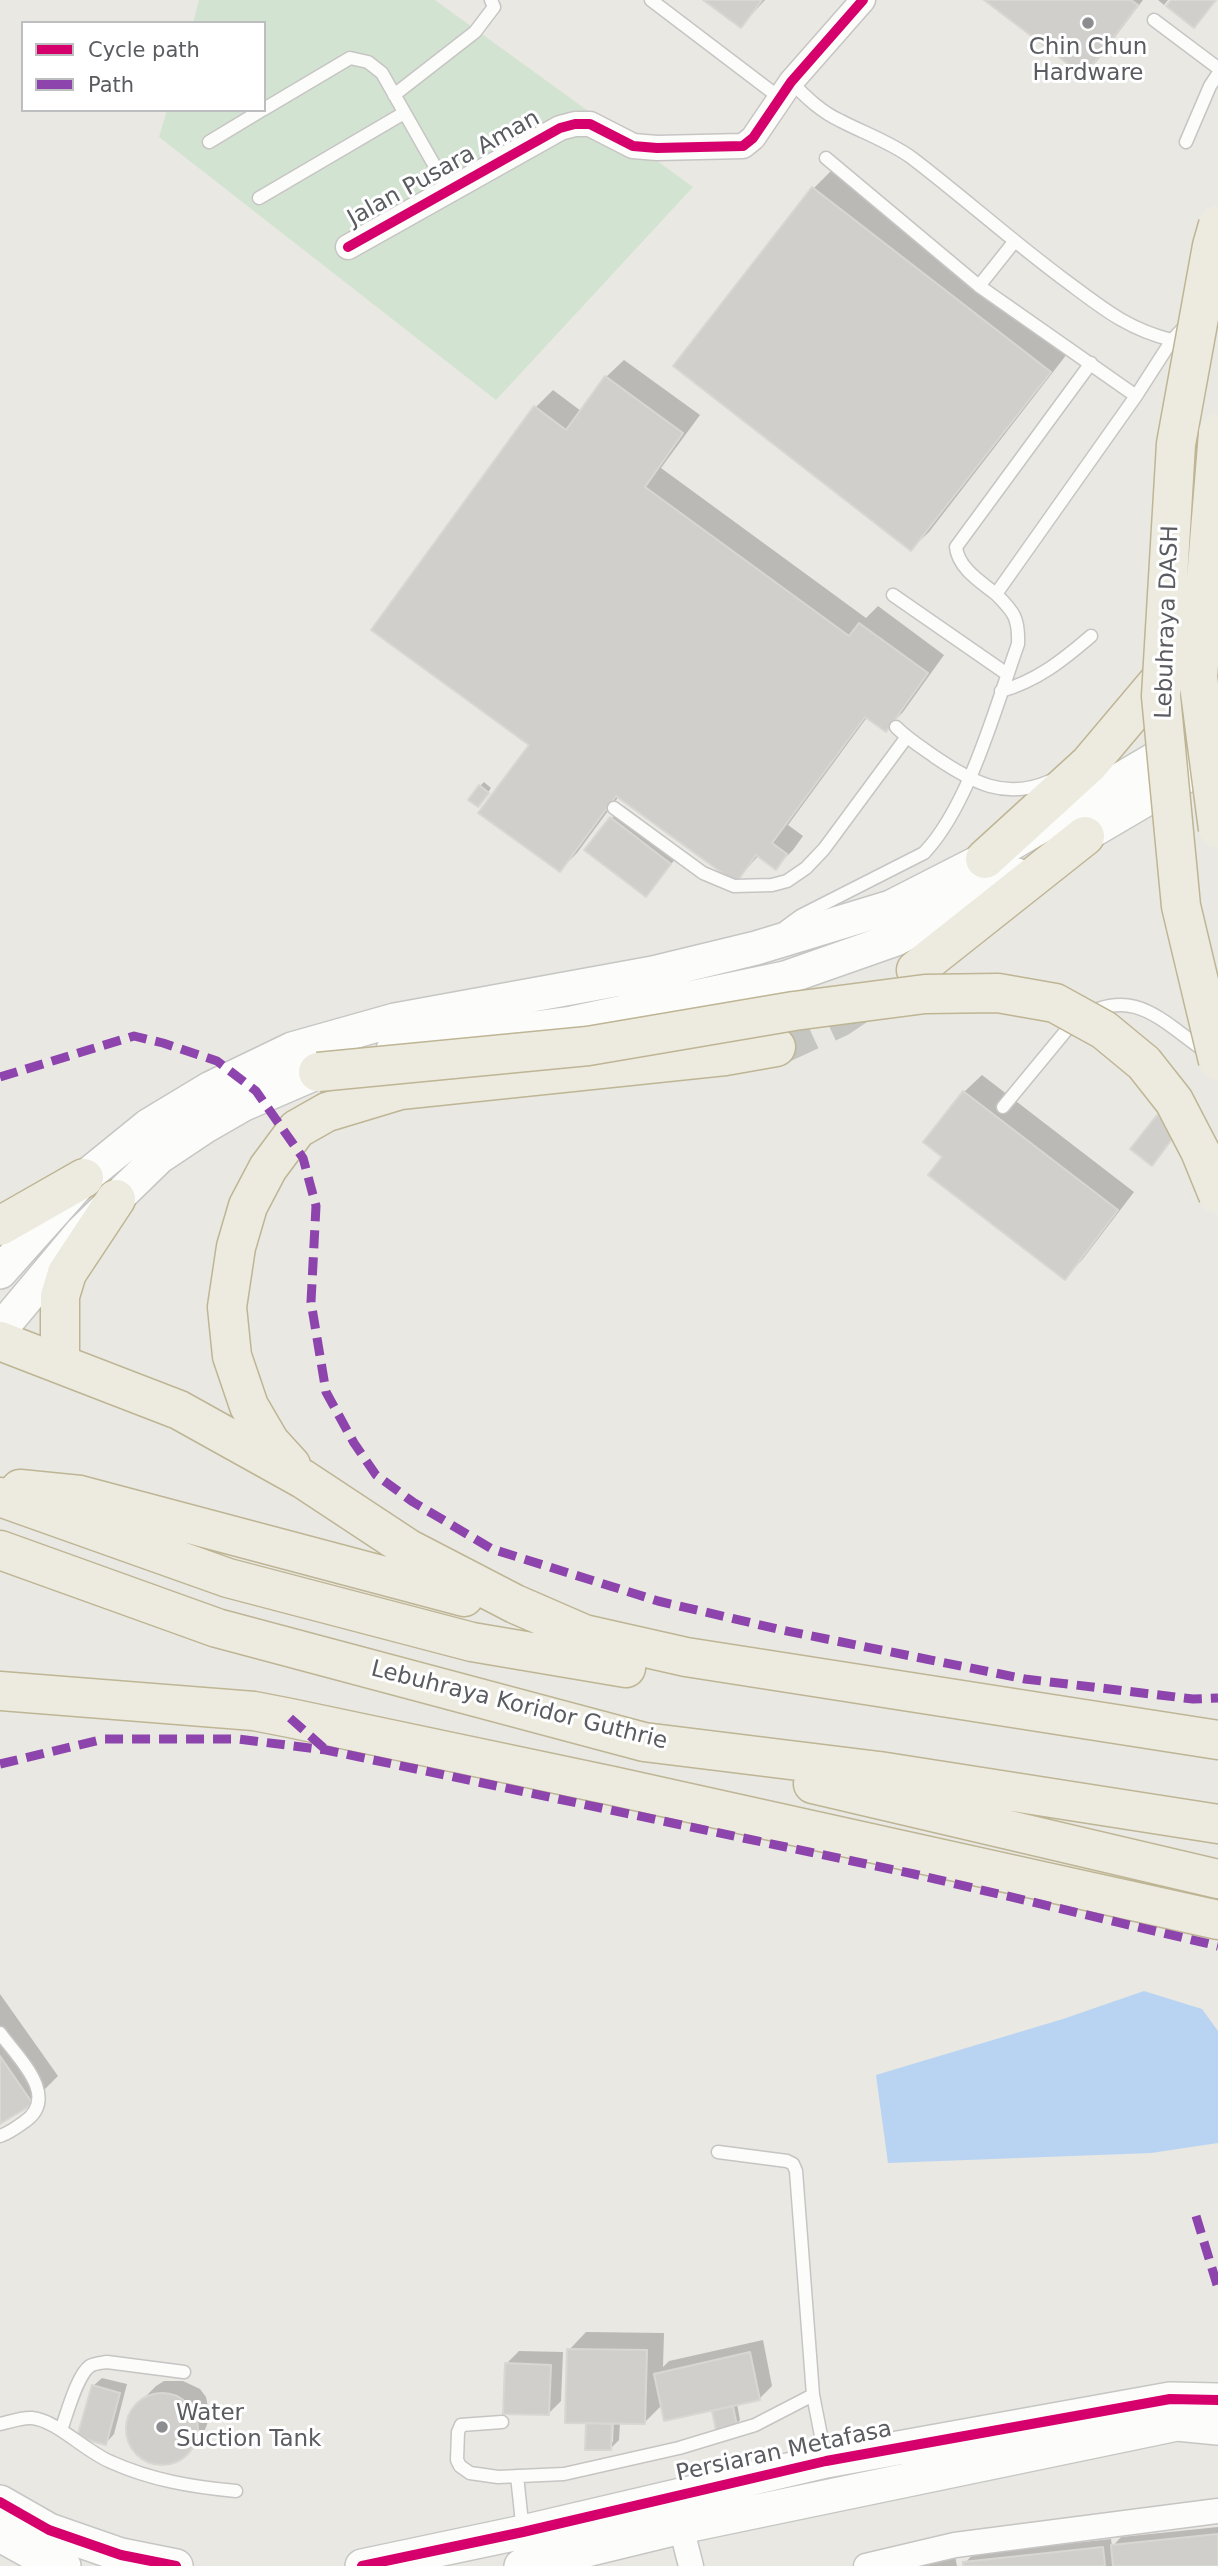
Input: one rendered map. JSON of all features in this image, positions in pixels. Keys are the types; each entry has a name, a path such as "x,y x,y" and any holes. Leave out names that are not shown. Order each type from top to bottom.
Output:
{"highway":[{"name":"Lebuhraya DASH","path":"1218,225 1176,444 1161,696 1181,906 1218,1061"},
{"name":"Lebuhraya DASH","path":"1218,433 1198,677 1218,829"},
{"path":"985,859 1088,764 1171,670 1206,610 1218,576"},
{"path":"916,970 1085,835"},
{"path":"318,1072 588,1046 794,1011 925,994 998,993 1055,1003 1104,1030 1144,1063 1174,1101 1200,1151 1218,1195"},
{"path":"303,1479 270,1441 249,1406 232,1356 227,1307 236,1247 248,1206 268,1168 298,1129 327,1112 400,1090 725,1056 776,1047"},
{"path":"0,1226 84,1178"},
{"path":"60,1364 60,1296 67,1273 116,1199"},
{"path":"0,1340 179,1410 303,1479 409,1549 515,1604 584,1634"},
{"path":"0,1487 80,1495 430,1586 584,1634 686,1657 1218,1740"},
{"path":"0,1497 228,1578 472,1642 797,1699 1218,1766"},
{"name":"Lebuhraya Koridor Guthrie","path":"0,1550 217,1628 644,1742 879,1771 1218,1824"},
{"path":"0,1691 254,1712 290,1718 1218,1920"},
{"path":"644,1742 1218,1880"}],"main road":[{"path":"0,1272 84,1178 148,1126 211,1088 292,1049 394,1020 653,973 756,948 891,907 985,859 1218,722"},
{"path":"0,1330 81,1233 159,1157 244,1104 318,1072 415,1044 572,1023 785,978 896,939 1007,881 1218,757"},
{"name":"Persiaran Metafasa","path":"530,2565 826,2461 1170,2399 1218,2400"},
{"name":"Persiaran Metafasa","path":"362,2566 523,2532 677,2512 1177,2424 1218,2428"},
{"path":"0,2502 61,2534 121,2556 176,2566"},
{"path":"0,2535 40,2557 64,2566"}],"street":[{"name":"Jalan Pusara Aman","path":"348,247 560,128 575,124 590,124 633,146 743,146 754,138 785,90 863,0"},
{"path":"866,2566 955,2545 1218,2511"},
{"path":"677,2512 691,2566"}],"lane":[{"path":"394,95 475,32 494,7 491,0"},
{"path":"651,0 785,90 838,120 891,144 910,157 1014,242 1114,317 1144,333 1172,340"},
{"path":"1154,20 1218,68"},
{"path":"266,108 350,58 368,62 382,73 449,191"},
{"path":"1186,142 1201,105 1218,74"},
{"path":"209,142 260,112"},
{"path":"260,198 404,113"},
{"path":"826,158 979,286 1136,396"},
{"path":"996,594 1136,396 1172,340 1192,319 1218,225"},
{"path":"979,286 1014,242"},
{"path":"756,948 800,916 925,853 938,839 969,780 1018,644 1014,612 967,570 957,554 956,547 1091,363"},
{"path":"893,595 1007,674"},
{"path":"1001,691 1021,686 1058,665 1091,636"},
{"path":"896,727 906,738 969,780 1005,789 1027,789 1088,764"},
{"path":"614,808 703,873 733,886 772,885 787,881 806,868 824,849 906,738"},
{"path":"1003,1107 1074,1021 1087,1012 1110,1004 1131,1005 1149,1012 1218,1061"},
{"path":"0,2033 38,2087 40,2099 37,2109 29,2119 0,2136"},
{"path":"718,2152 787,2161 793,2164 796,2171 813,2395 826,2461"},
{"path":"61,2430 80,2380 87,2368 94,2364 107,2362 184,2372"},
{"path":"502,2422 461,2425 458,2432 457,2460 460,2466 470,2473 483,2476 564,2474 679,2448 755,2425 813,2395"},
{"path":"0,2424 31,2417 61,2430 88,2451 149,2477 185,2485 236,2491"},
{"path":"517,2476 523,2532"}],"green space":[{"path":"199,0 435,0 693,187 496,400 159,137 166,112 266,112 266,21 194,21"}],"water":[{"path":"1144,1991 1202,2009 1218,2031 1218,2143 1151,2153 888,2163 876,2075 1063,2019"}],"building":[{"path":"703,0 762,0 741,28"},
{"path":"984,0 1131,0 1138,5 1084,76"},
{"path":"1171,0 1216,0 1194,28 1166,6"},
{"path":"812,187 1051,372 911,551 673,366"},
{"path":"605,376 683,433 645,487 849,636 859,623 928,673 886,732 865,717 772,843 787,854 776,870 756,855 736,883 616,796 560,872 478,813 529,745 371,630 534,406 566,430"},
{"path":"479,785 489,793 478,807 468,800"},
{"path":"610,817 671,864 646,897 584,850"},
{"path":"963,1091 1118,1210 1065,1280 928,1175 942,1157 923,1142"},
{"path":"1157,1115 1178,1131 1152,1166 1130,1149"},
{"path":"0,2056 33,2104 0,2124"},
{"path":"567,2349 647,2350 645,2424 565,2423"},
{"path":"750,2352 760,2400 664,2421 654,2374"},
{"path":"505,2363 551,2365 549,2415 503,2414"},
{"path":"92,2385 120,2393 106,2445 77,2437"},
{"name":"Water Suction Tank","path":"169,2393 188,2403 196,2415 196,2443 188,2455 176,2463 155,2465 136,2455 128,2443 126,2422 136,2403 148,2395"},
{"path":"733,2406 737,2426 716,2430 712,2411"},
{"path":"586,2423 612,2424 611,2450 585,2450"},
{"path":"1218,2534 1218,2566 1113,2566 1111,2545"},
{"path":"1103,2547 1105,2566 963,2566 963,2562"}],"tunnel":[{"path":"776,1047 839,1018 863,1002"}],"marked path":[{"path":"0,1077 134,1036 217,1061 256,1091 303,1158 316,1206 311,1302 326,1392 354,1443 376,1475 413,1502 492,1549 658,1601 782,1630 1025,1679 1193,1699 1218,1698"},
{"path":"290,1718 326,1750"},
{"path":"0,1764 104,1739 238,1739 326,1750 914,1874 1218,1946"},
{"path":"1196,2216 1218,2288"}],"cycle path":[{"path":"348,247 560,128 575,124 590,124 633,146 743,146 753,138 791,82 863,0"},
{"path":"362,2566 523,2532 826,2461 1170,2399 1218,2400"},
{"path":"0,2502 49,2530 121,2555 176,2566"}],"place":[{"name":"Chin Chun Hardware","path":"1088,23"},
{"name":"Water Suction Tank","path":"162,2427"}]}
